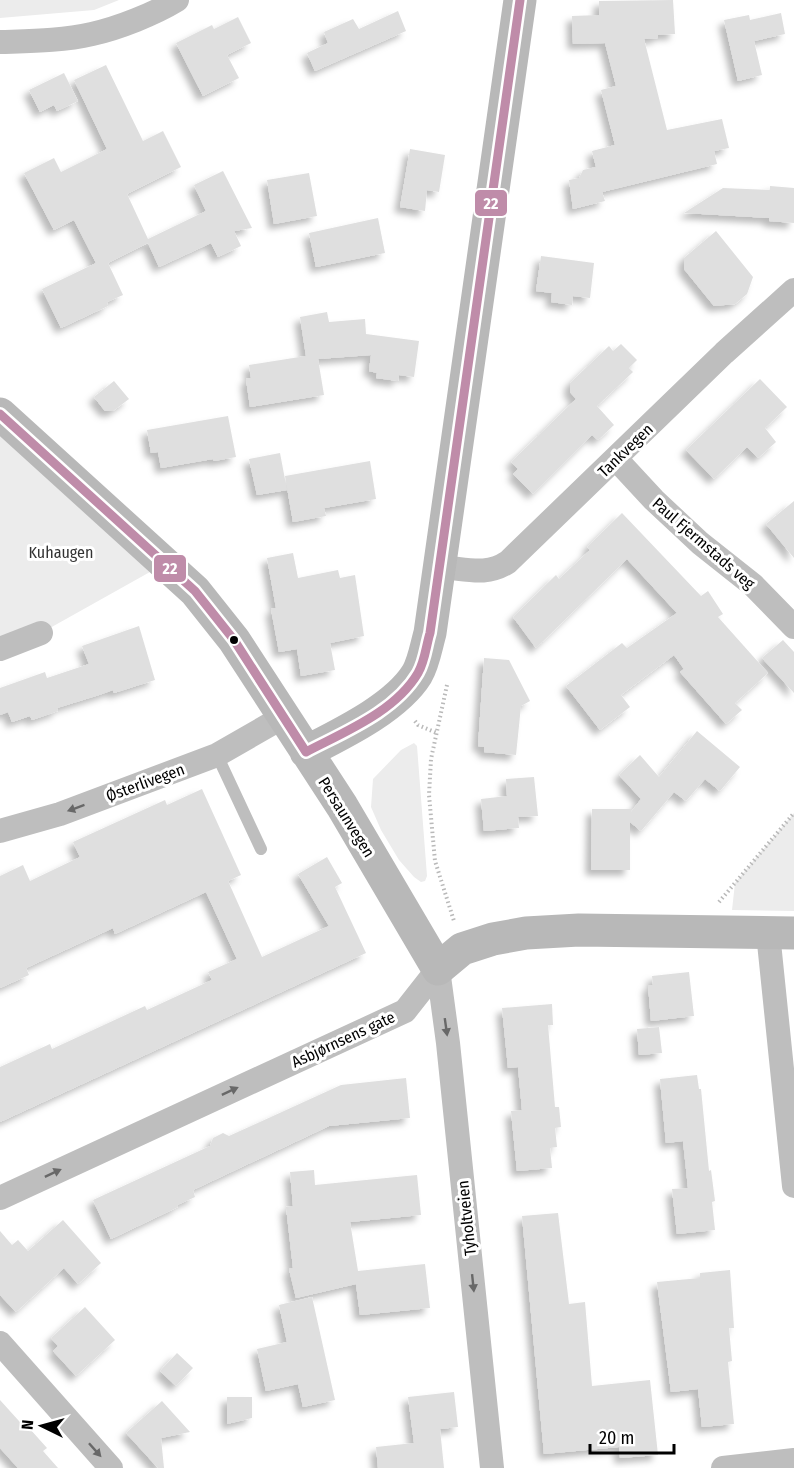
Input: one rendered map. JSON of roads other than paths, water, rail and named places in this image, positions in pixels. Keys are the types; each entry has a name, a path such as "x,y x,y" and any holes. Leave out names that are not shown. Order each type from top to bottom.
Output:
{"street":[{"path":"0,42 92,34 159,11 177,0"},
{"path":"306,752 365,720 401,693 417,674 430,633 520,0"},
{"name":"Tankvegen","path":"439,567 497,570 508,562 724,353 794,290"},
{"name":"Persaunvegen","path":"0,414 195,591 234,640 342,807 450,959"},
{"name":"Paul Fjermstads veg","path":"616,459 654,500 700,543 753,585 794,627"},
{"path":"0,649 41,633"},
{"name":"Østerlivegen","path":"0,831 60,814 217,755 283,717"},
{"path":"450,959 493,939 534,932 579,930 781,933 794,1186"},
{"name":"Asbjørnsens gate","path":"0,1198 405,1011 450,959"},
{"name":"Tyholtveien","path":"450,959 448,1043 492,1468"},
{"path":"0,1344 111,1468"},
{"path":"723,1468 794,1460"}],"lane":[{"path":"217,755 261,849"}],"park label":[{"name":"Kuhaugen","path":"61,552"}]}
